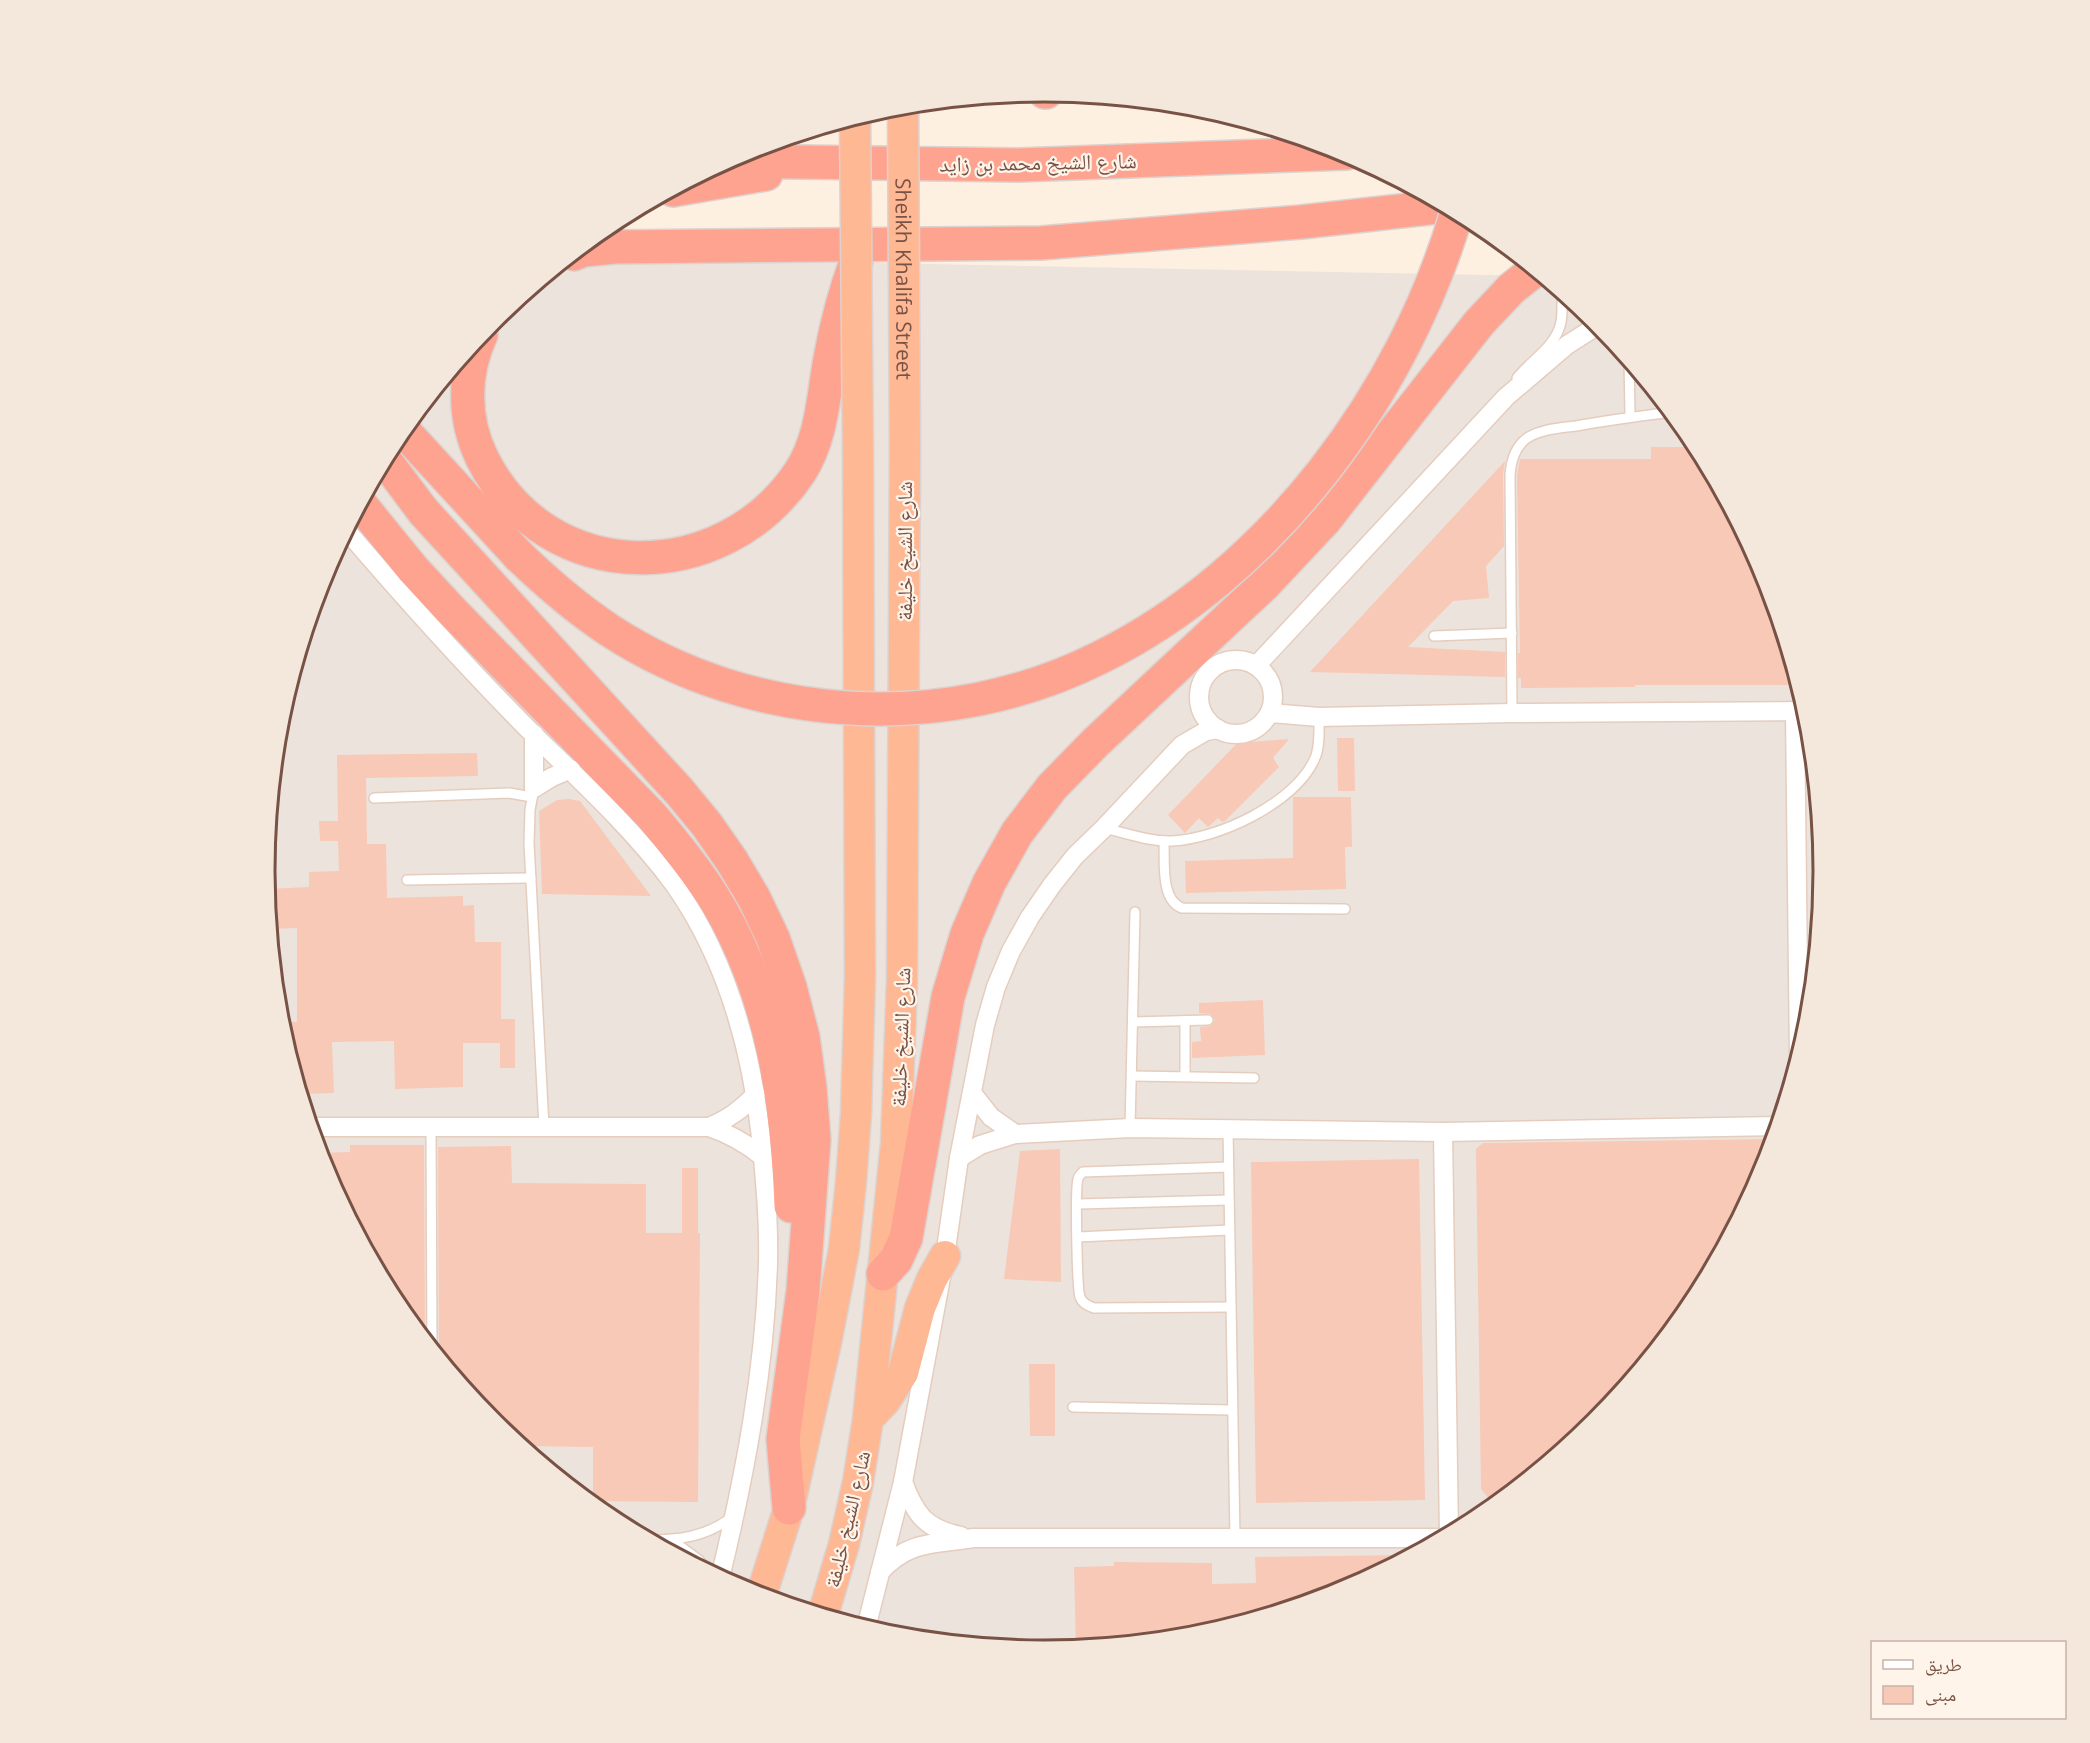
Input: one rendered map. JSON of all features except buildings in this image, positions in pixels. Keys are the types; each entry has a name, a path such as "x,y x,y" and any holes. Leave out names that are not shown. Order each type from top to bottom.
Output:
{"highway":[{"name":"Sheikh Khalifa Street","path":"903,116 904,451"},
{"path":"473,356 468,379 468,410 473,440 490,473 512,502 540,527 573,545 609,555 645,559 682,554 718,543 750,525 778,500 801,471 817,437 836,327 844,293 856,260 855,126"},
{"name":"شارع الشيخ محمد بن زايد","path":"750,161 1019,165 1321,154"},
{"path":"696,186 824,163"},
{"path":"593,249 1041,243 1301,222 1434,207"},
{"path":"410,437 547,584 610,631 680,668 717,682 793,702 842,708 910,709 988,697 1063,674 1134,640 1200,594 1261,540 1317,479 1365,412 1406,341 1426,297 1454,220"},
{"path":"612,236 769,246"},
{"name":"شارع الشيخ خليفة","path":"764,1587 789,1508 838,1286 845,1238 856,1114 860,977 856,260"},
{"path":"883,1274 896,1260 906,1238 948,997 967,934 989,883 1017,833 1052,788 1095,743 1257,592 1325,520 1479,323 1511,289 1529,274"},
{"name":"شارع الشيخ خليفة","path":"825,1608 844,1544 858,1482 868,1419 896,1143 901,1044 904,451"},
{"path":"391,468 423,512 679,791 707,825 754,898 773,938 790,987 803,1037 814,1140 803,1291 783,1439 789,1508"},
{"path":"366,511 413,569 442,600 650,814 673,841 714,900 732,931 753,978 779,1076 787,1126 795,1247 803,1291"},
{"path":"868,1419 885,1401 903,1373 920,1308 945,1256"}],"street":[{"path":"1256,666 1506,397 1568,345 1594,332"},
{"path":"352,537 418,612 534,734 623,823 650,854 693,914 725,978 748,1053 756,1094 767,1198 768,1261 765,1318 757,1385 735,1515 722,1569"},
{"path":"1240,661 1256,666 1268,679 1271,687 1273,704 1270,713 1261,725 1247,733 1232,734 1218,729 1206,718 1202,710 1200,694 1205,678 1216,666 1224,663 1240,661"},
{"path":"1270,713 1319,717 1512,713 1798,712"},
{"path":"1799,1025 1801,727"},
{"path":"868,1620 903,1482 945,1256 959,1158 996,987 1029,917 1075,856 1182,745 1206,731 1218,729"},
{"path":"533,793 534,734"},
{"path":"533,793 552,777 571,769"},
{"path":"972,1093 991,1117 1015,1134"},
{"path":"709,1127 727,1120 756,1094"},
{"path":"959,1158 980,1145 1015,1134 1130,1128 1443,1132 1771,1126"},
{"path":"319,1127 709,1127 747,1144 763,1157"},
{"path":"1443,1132 1449,1526"},
{"path":"903,1482 913,1507 928,1523 947,1533 974,1538"},
{"path":"880,1572 897,1556 918,1546 974,1538 1430,1538"}],"lane":[{"path":"1506,397 1518,377 1548,347 1558,333 1563,303"},
{"path":"1629,371 1630,417"},
{"path":"1512,713 1510,475 1517,450 1529,437 1545,431 1662,413"},
{"path":"1434,636 1512,633"},
{"path":"1104,828 1164,841 1192,839 1213,834 1255,815 1287,793 1301,779 1316,757 1319,717"},
{"path":"374,798 533,793 529,827 544,1127"},
{"path":"1164,841 1167,892 1176,906 1182,908 1345,909"},
{"path":"407,880 531,878"},
{"path":"1130,1128 1135,912"},
{"path":"1132,1022 1208,1020"},
{"path":"1185,1021 1185,1077"},
{"path":"1132,1076 1254,1078"},
{"path":"430,1127 432,1336"},
{"path":"1228,1129 1234,1538"},
{"path":"1228,1167 1088,1171 1080,1175 1078,1179 1078,1237 1080,1296 1087,1306 1094,1308 1231,1306"},
{"path":"1078,1204 1229,1200"},
{"path":"1078,1237 1229,1230"},
{"path":"1073,1407 1232,1410"},
{"path":"664,1540 706,1533 735,1515"},
{"path":"672,1540 693,1556"}],"shaded area":[{"path":"582,257 1531,276 1589,327 1624,364 1655,403 1685,444 1735,531 1774,624 1788,672 1800,721 1813,821 1813,922 1808,972 1800,1022 1774,1119 1735,1212 1711,1256 1685,1299 1624,1379 1589,1416 1513,1482 1430,1538 1385,1562 1292,1600 1244,1615 1195,1626 1095,1639 1045,1641 945,1634 846,1615 798,1600 705,1562 660,1538 617,1511 538,1450 466,1379 435,1340 405,1299 355,1212 316,1119 302,1071 290,1022 277,922 275,872 282,771 290,721 316,624 355,531 379,487 405,444 466,364 538,293"}]}
